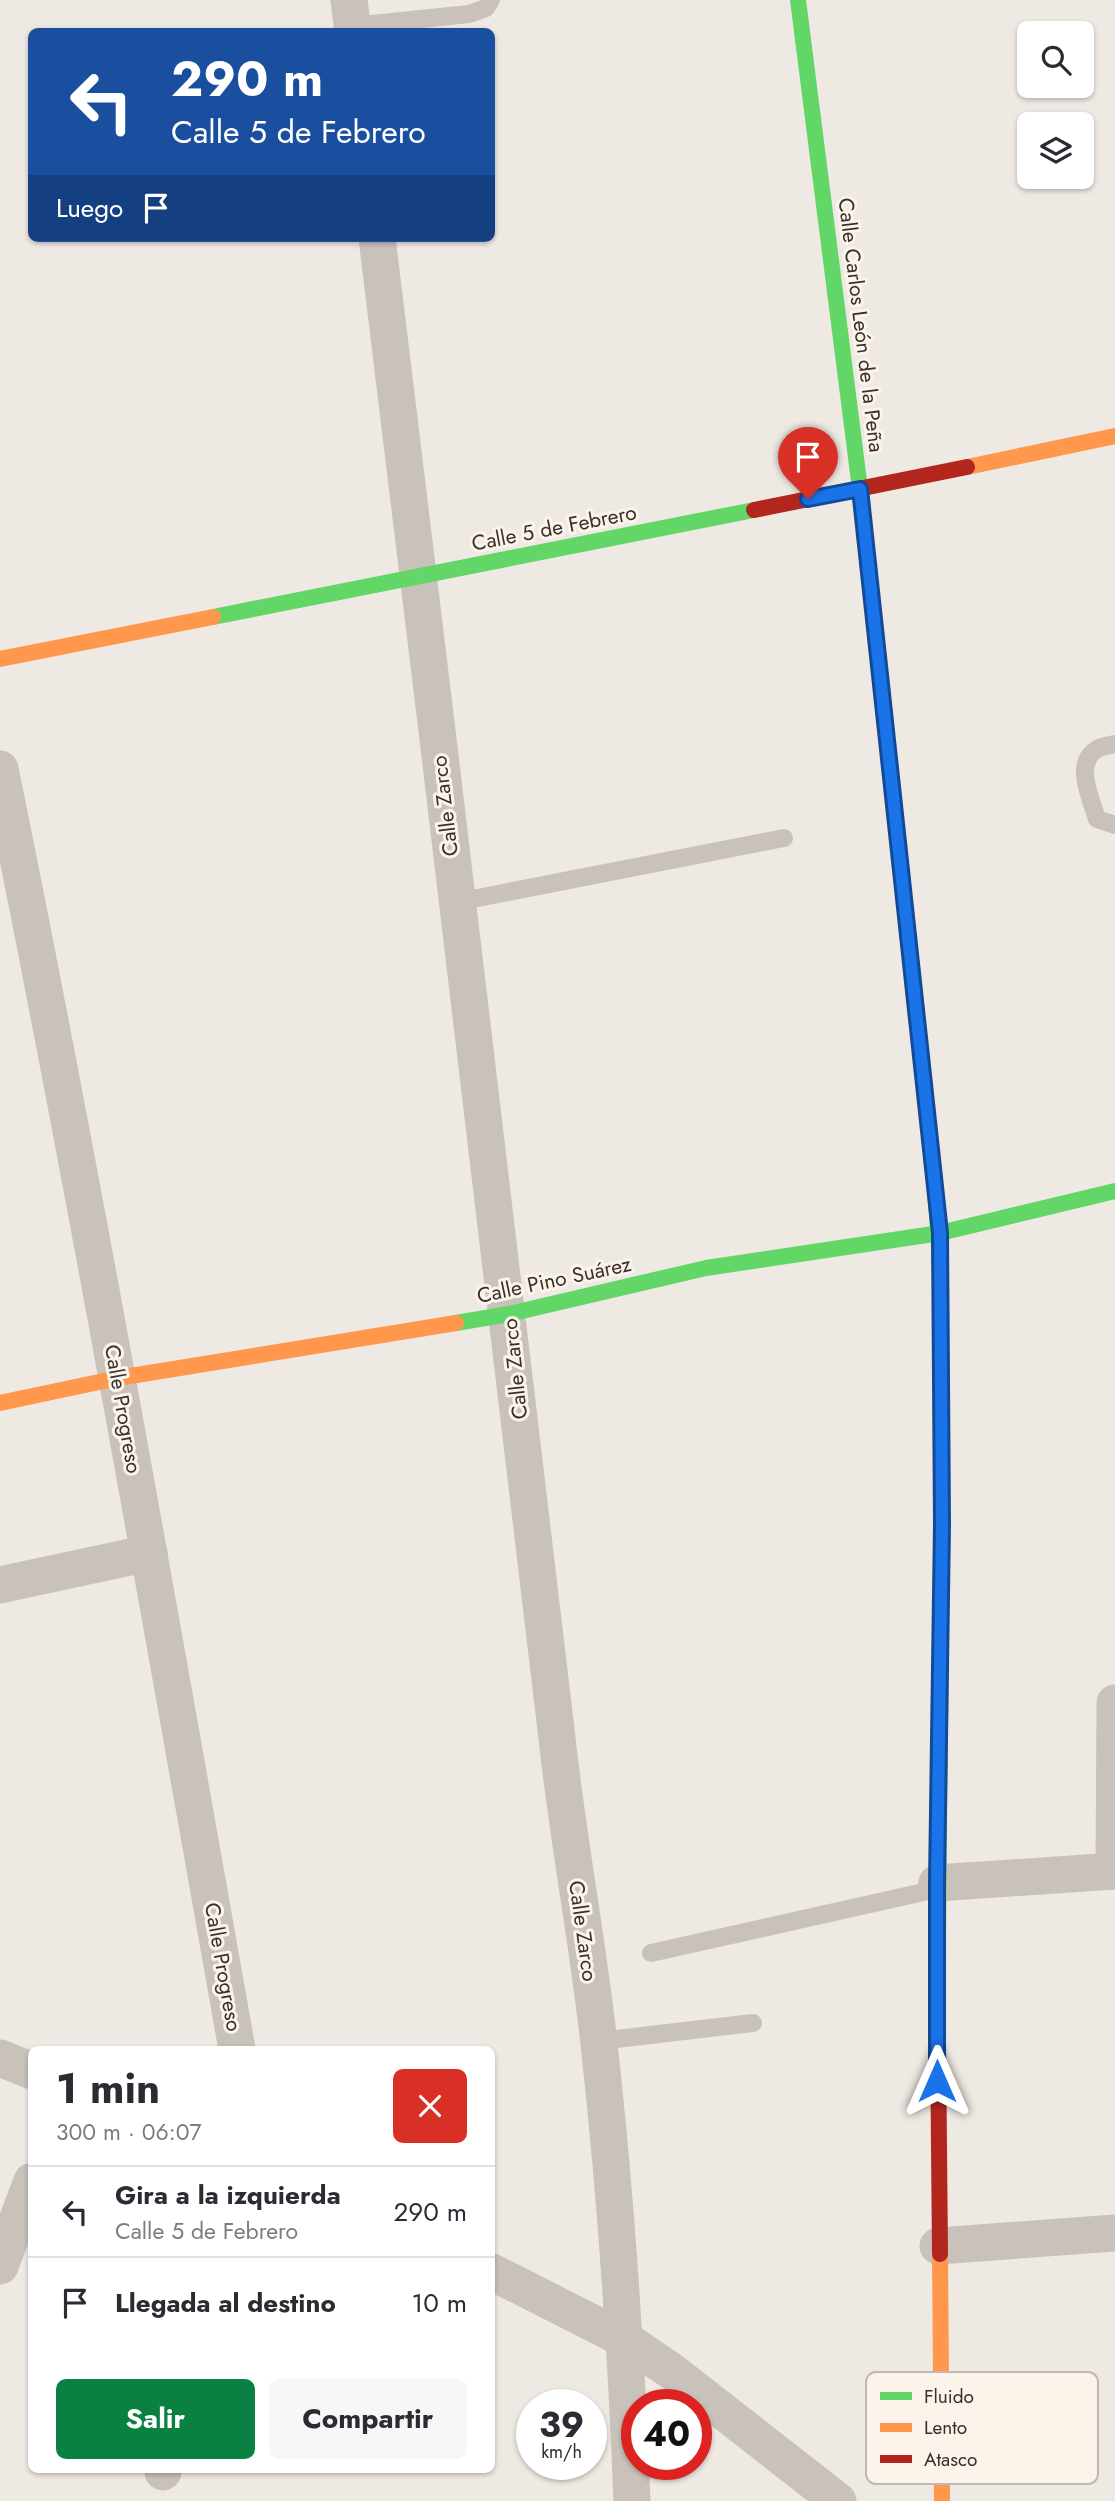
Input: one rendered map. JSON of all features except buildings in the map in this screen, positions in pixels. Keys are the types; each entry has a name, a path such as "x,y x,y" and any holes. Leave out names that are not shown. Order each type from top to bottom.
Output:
{"street":[{"name":"Calle Carlos León de la Peña","path":"798,0 860,489 940,1233 942,1524 937,1886 940,2372"},
{"name":"Calle Zarco","path":"377,242 509,1314 561,1778 599,2041 625,2340 632,2501"},
{"name":"Calle 5 de Febrero","path":"0,659 1115,436"},
{"name":"Calle Progreso","path":"0,769 118,1378 236,2046"},
{"name":"Calle Pino Suárez","path":"0,1404 118,1378 509,1314 706,1268 940,1233 1115,1191"},
{"path":"0,1585 149,1553"},
{"path":"937,1886 1114,1871 1115,1703"},
{"path":"0,2058 28,2069"},
{"path":"0,2266 28,2192"},
{"path":"938,2246 1115,2233"},
{"path":"495,2274 625,2340 674,2373 838,2501"}],"lane":[{"path":"352,19 470,14 486,8 491,0"},
{"path":"1115,744 1099,748 1093,753 1087,759 1084,774 1097,819 1115,825"},
{"path":"457,902 783,838"},
{"path":"651,1953 937,1886"},
{"path":"599,2041 753,2023"}],"traffic: fast":[{"path":"798,0 860,489 888,750"},
{"path":"213,617 754,510"},
{"path":"933,1170 940,1273 941,1342 938,2040"},
{"path":"456,1323 509,1314 706,1268 940,1233 1115,1191"}],"traffic: slow":[{"path":"967,467 1115,436"},
{"path":"0,659 213,617"},
{"path":"888,750 933,1170"},
{"path":"0,1403 118,1378 456,1323"},
{"path":"940,2254 941,2372"},
{"path":"942,2484 942,2501"}],"traffic: jam":[{"path":"754,510 967,467"},
{"path":"938,2040 940,2254"}],"route":[{"path":"808,499 860,489 940,1233 942,1524 937,2081"}]}
